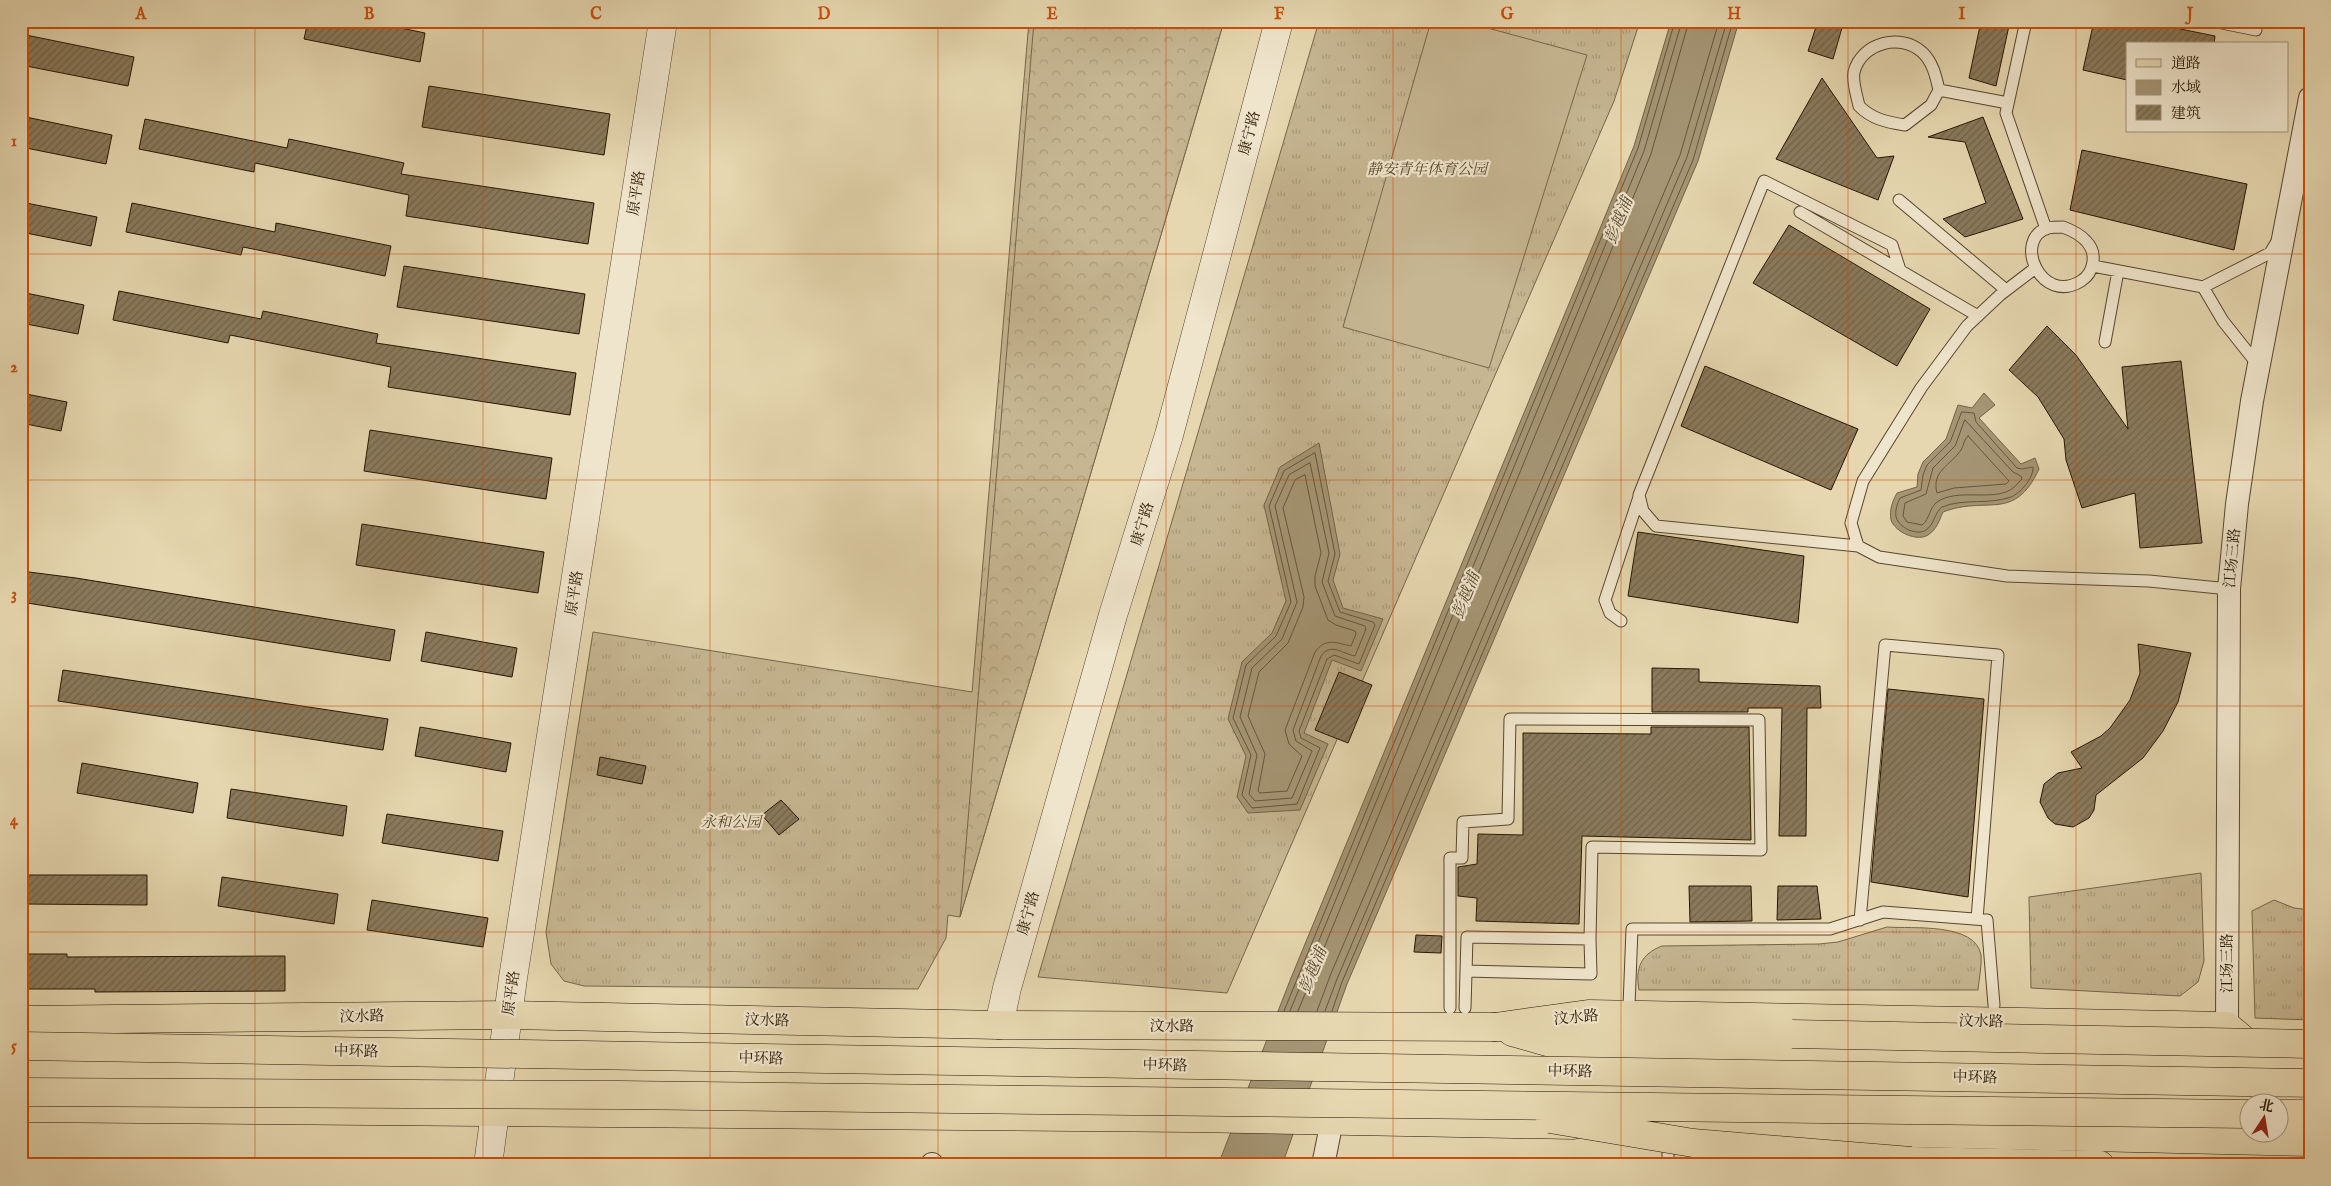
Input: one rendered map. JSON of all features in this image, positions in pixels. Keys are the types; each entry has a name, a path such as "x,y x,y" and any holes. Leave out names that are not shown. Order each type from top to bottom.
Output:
{"main road":[{"name":"汶水路","path":"21,1020 508,1015 999,1025 1495,1028 1588,1014 2226,1026"},
{"path":"2226,1026 2264,1057"},
{"path":"1495,1028 1796,1043 2310,1059"},
{"path":"1728,1084 1796,1043 2310,1044"},
{"name":"中环路","path":"21,1046 2310,1083"},
{"path":"21,1060 501,1072 1202,1084 1347,1086 1728,1084 2310,1092"},
{"path":"21,1078 73,1079 501,1072 825,1086 1202,1084"},
{"path":"21,1101 73,1079"},
{"path":"825,1086 912,1116"},
{"path":"1347,1086 1548,1097 2094,1104 2238,1111"},
{"path":"21,1092 609,1095 2238,1112"},
{"path":"1495,1123 1548,1097"},
{"path":"1465,1105 1693,1143 1911,1161 2100,1165"},
{"path":"21,1108 1192,1118 1495,1123 2310,1142"},
{"path":"2288,1112 2310,1113"},
{"path":"1755,1129 1805,1165"}],"street":[{"name":"原平路","path":"488,1165 497,1111 508,1015 662,21"},
{"name":"康宁路","path":"999,1025 1007,988 1113,615 1170,434 1279,21"},
{"name":"江场三路","path":"2226,1026 2229,589 2236,504 2258,365 2282,233 2310,98"},
{"path":"1321,1120 1323,1165"}],"lane":[{"path":"2026,21 2006,113 2046,229"},
{"path":"2212,21 2256,30"},
{"path":"1888,42 1906,42 1922,52 1930,62 1940,90 1931,105 1905,125 1886,122 1868,115 1858,106 1854,73 1861,56 1875,46 1888,42"},
{"path":"1940,90 2008,103"},
{"path":"1621,620 1610,614 1605,600 1639,495 1764,181 1892,245 1900,270"},
{"path":"1899,200 2006,290"},
{"path":"1800,212 1978,316"},
{"path":"2063,226 2087,241 2092,252 2093,266 2088,276 2074,285 2057,285 2045,281 2034,269 2032,259 2033,245 2038,235 2046,229 2063,226"},
{"path":"2093,266 2204,287 2270,253 2282,233"},
{"path":"1858,546 1851,523 1863,480 1921,388 1967,326 2006,290 2034,269"},
{"path":"2105,342 2118,271"},
{"path":"2204,287 2223,321 2258,365"},
{"path":"1639,495 1642,511 1656,526 1858,546 1879,557 2007,576 2149,581 2229,589"},
{"path":"1860,920 1885,644 1998,655 1977,919"},
{"path":"1450,1008 1450,858 1462,858 1463,822 1508,819 1510,718 1758,720 1761,850 1592,848 1591,974 1466,972"},
{"path":"1629,1006 1632,930 1830,929 1883,912 1987,920 1994,1005"},
{"path":"1465,1008 1468,937 1590,940"},
{"path":"1668,1127 1668,1165"}],"green space":[{"name":"永和公园","path":"1029,21 1224,21 960,917 948,915 946,938 918,989 584,986 564,981 551,964 546,932 593,632 972,692"},
{"path":"1034,21 1224,21 960,917"},
{"name":"静安青年体育公园","path":"1319,21 1640,21 1614,101 1227,993 1038,977"},
{"path":"1431,21 1462,21 1587,55 1489,368 1343,327"},
{"path":"2201,873 2204,961 2198,982 2180,996 2031,988 2029,897"},
{"path":"2274,900 2294,908 2310,910 2310,1020 2255,1018 2252,911"},
{"path":"1887,927 1941,929 1967,937 1976,944 1981,955 1978,990 1639,990 1638,975 1641,963 1649,953 1662,946 1819,944 1838,942"}],"water":[{"name":"彭越浦","path":"1671,21 1739,21 1698,161 1347,984 1282,1165 1218,1165 1291,978 1634,146"},
{"path":"1984,393 1995,405 1979,418 2021,464 2035,458 2039,469 2030,486 2020,496 2009,502 1959,507 1943,512 1934,530 1928,535 1918,537 1907,535 1897,528 1891,520 1892,505 1897,493 1917,487 1918,474 1923,462 1946,439 1958,405 1972,408"},
{"path":"1319,443 1340,554 1333,580 1343,608 1383,619 1361,671 1332,660 1304,733 1328,744 1300,810 1248,813 1237,797 1246,756 1228,719 1242,662 1272,633 1286,601 1264,505 1280,467"}],"building":[{"path":"308,21 367,21 425,33 420,62 304,39"},
{"path":"1818,21 1844,21 1833,59 1808,51"},
{"path":"1981,21 2010,21 1996,86 1969,78"},
{"path":"2094,21 2141,21 2215,36 2214,42 2126,42 2126,80 2083,70"},
{"path":"21,34 134,57 128,86 21,65"},
{"path":"1822,78 1877,158 1894,156 1878,200 1776,159"},
{"path":"429,86 610,114 604,155 422,127"},
{"path":"21,116 112,135 106,164 21,147"},
{"path":"1983,117 2023,219 1965,237 1943,219 1986,203 1965,142 1928,137"},
{"path":"145,119 287,148 289,139 404,163 401,174 594,203 588,244 406,216 409,195 255,163 254,172 139,149"},
{"path":"2082,150 2247,184 2234,250 2070,210"},
{"path":"21,202 97,217 91,246 21,232"},
{"path":"132,203 275,232 276,223 391,246 385,276 243,247 241,255 126,232"},
{"path":"1789,225 1930,309 1897,366 1753,283"},
{"path":"404,266 585,294 579,334 397,307"},
{"path":"119,291 261,319 263,311 378,334 376,343 576,373 570,415 388,387 391,367 230,335 228,343 113,320"},
{"path":"21,292 84,305 78,334 21,323"},
{"path":"2047,326 2076,355 2128,429 2122,367 2181,361 2202,543 2140,548 2135,493 2082,508 2066,460 2064,439 2038,397 2009,370"},
{"path":"1705,366 1858,429 1831,490 1681,426"},
{"path":"21,393 67,402 61,431 21,423"},
{"path":"370,430 552,458 546,499 364,471"},
{"path":"362,524 544,552 538,593 356,565"},
{"path":"1638,532 1804,556 1798,623 1628,596"},
{"path":"21,571 76,578 395,630 390,661 21,602"},
{"path":"426,632 517,648 512,677 421,661"},
{"path":"2138,644 2191,653 2178,702 2163,731 2143,758 2096,795 2094,810 2089,818 2073,827 2055,824 2048,818 2040,802 2044,784 2058,773 2082,768 2071,752 2101,736 2110,728 2130,700 2140,673"},
{"path":"1652,668 1699,669 1699,682 1820,686 1821,708 1807,708 1806,836 1779,836 1782,708 1748,708 1748,712 1652,712"},
{"path":"63,670 388,719 383,750 58,701"},
{"path":"1339,672 1372,685 1348,743 1315,730"},
{"path":"1888,689 1984,699 1968,897 1871,882"},
{"path":"420,727 511,743 506,772 415,756"},
{"path":"1651,727 1749,727 1751,840 1582,836 1579,924 1476,921 1477,898 1458,896 1458,867 1477,864 1478,834 1523,835 1523,733 1651,734"},
{"path":"600,757 646,766 642,784 597,775"},
{"path":"82,763 198,783 193,813 77,793"},
{"path":"231,789 347,806 343,836 227,818"},
{"path":"781,800 799,819 779,835 762,815"},
{"path":"387,814 503,831 498,861 382,843"},
{"path":"22,875 147,875 147,905 22,904"},
{"path":"222,877 338,894 334,924 218,906"},
{"path":"1689,886 1751,886 1752,921 1690,922"},
{"path":"1778,886 1817,886 1821,919 1777,920"},
{"path":"372,900 488,918 483,947 367,930"},
{"path":"1416,935 1442,936 1441,953 1414,952"},
{"path":"21,954 67,954 67,957 285,956 285,991 95,992 95,989 21,989"}]}
